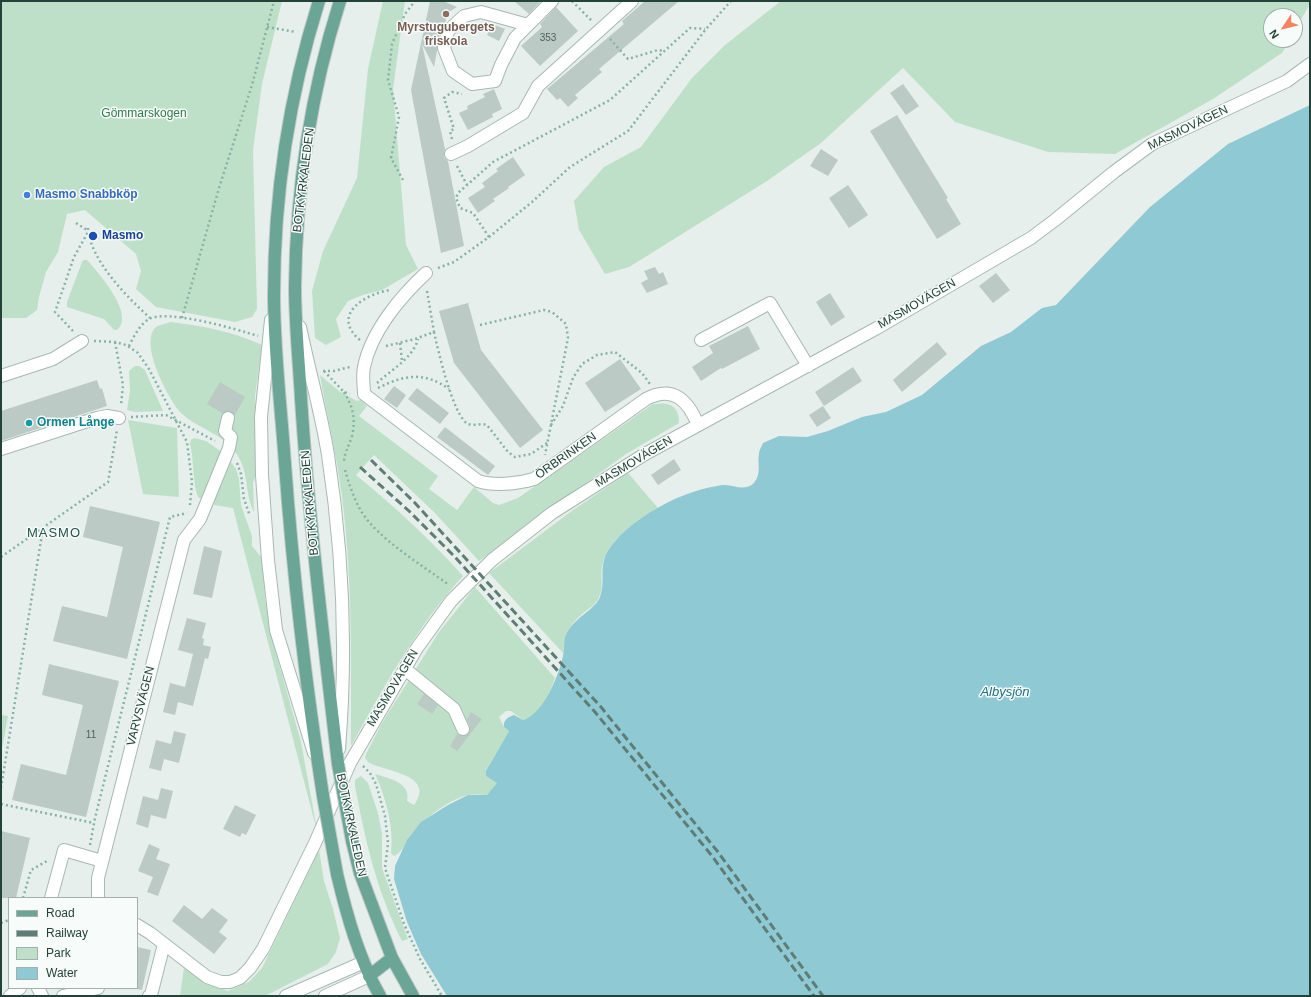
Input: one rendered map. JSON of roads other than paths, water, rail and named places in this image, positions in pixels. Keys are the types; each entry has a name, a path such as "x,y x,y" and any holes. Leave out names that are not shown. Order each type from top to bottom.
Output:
{"main road":[{"name":"BOTKYRKALEDEN","path":"319,1 309,34 292,109 284,157 277,227 274,295 288,511 305,672 318,764 337,874 343,898 369,976 380,996"},
{"name":"BOTKYRKALEDEN","path":"340,1 323,63 306,154 297,250 296,311 305,460 338,764 360,873 392,958 413,996"},
{"path":"364,962 392,958"},
{"path":"369,976 392,958"}],"street":[{"path":"528,25 481,12 464,16 448,31 444,48 453,71 472,84 495,81 501,65 515,38 528,25 552,1"},
{"path":"451,154 468,146 522,113 538,86 632,1"},
{"name":"MASMOVÄGEN","path":"138,926 207,977 221,982 235,980 250,968 263,949 311,850 350,763 405,669 436,621 459,592 492,560 552,513 644,454 877,328 1031,238 1056,220 1114,172 1152,144 1287,81 1310,64"},
{"name":"ÖRBRINKEN","path":"426,273 410,287 396,303 370,345 364,368 364,394 478,481 486,484 525,482 534,479 646,399 657,393 670,394 683,399 692,410 698,424"},
{"path":"274,295 262,389 261,417 262,475 268,560 276,630 304,725 318,764"},
{"path":"701,340 770,303 808,366"},
{"path":"296,311 318,402 327,454 339,551 343,650 338,764"},
{"path":"1,376 53,359 82,341"},
{"path":"1,450 97,418 107,416 119,418"},
{"name":"VARVSVÄGEN","path":"98,897 98,878 102,861 185,536 200,519 228,451 231,437 224,431 228,418"},
{"path":"405,669 454,709 463,729"},
{"path":"51,897 64,850 102,861"},
{"path":"149,996 151,995 164,944"},
{"path":"286,996 364,962"},
{"path":"325,996 369,976"},
{"path":"10,996 19,989"},
{"path":"63,996 94,989"}],"water":[{"name":"Albysjön","path":"1310,105 1310,996 447,996 421,954 407,922 394,879 395,866 407,840 421,822 448,805 468,795 487,795 497,783 486,776 486,771 509,731 504,727 505,721 514,715 523,720 530,717 543,703 558,673 563,656 566,635 574,623 597,602 600,597 603,584 604,559 607,552 621,535 642,517 681,496 720,485 743,488 751,486 758,476 759,453 763,443 779,436 807,437 828,431 862,417 886,412 922,395 981,346 1011,332 1042,308 1056,305 1150,207 1228,144"}],"railway":[{"path":"371,460 415,503 601,707 718,852 823,996"},
{"path":"360,467 409,511 454,556 595,712 712,856 814,996"}],"place":[{"name":"Myrstugubergets friskola","path":"446,14"},
{"name":"Masmo Snabbköp","path":"27,195"},
{"name":"Masmo","path":"93,236"},
{"name":"Ormen Långe","path":"29,423"}],"district":[{"name":"MASMO","path":"54,533"}],"park label":[{"name":"Gömmarskogen","path":"144,114"}]}
